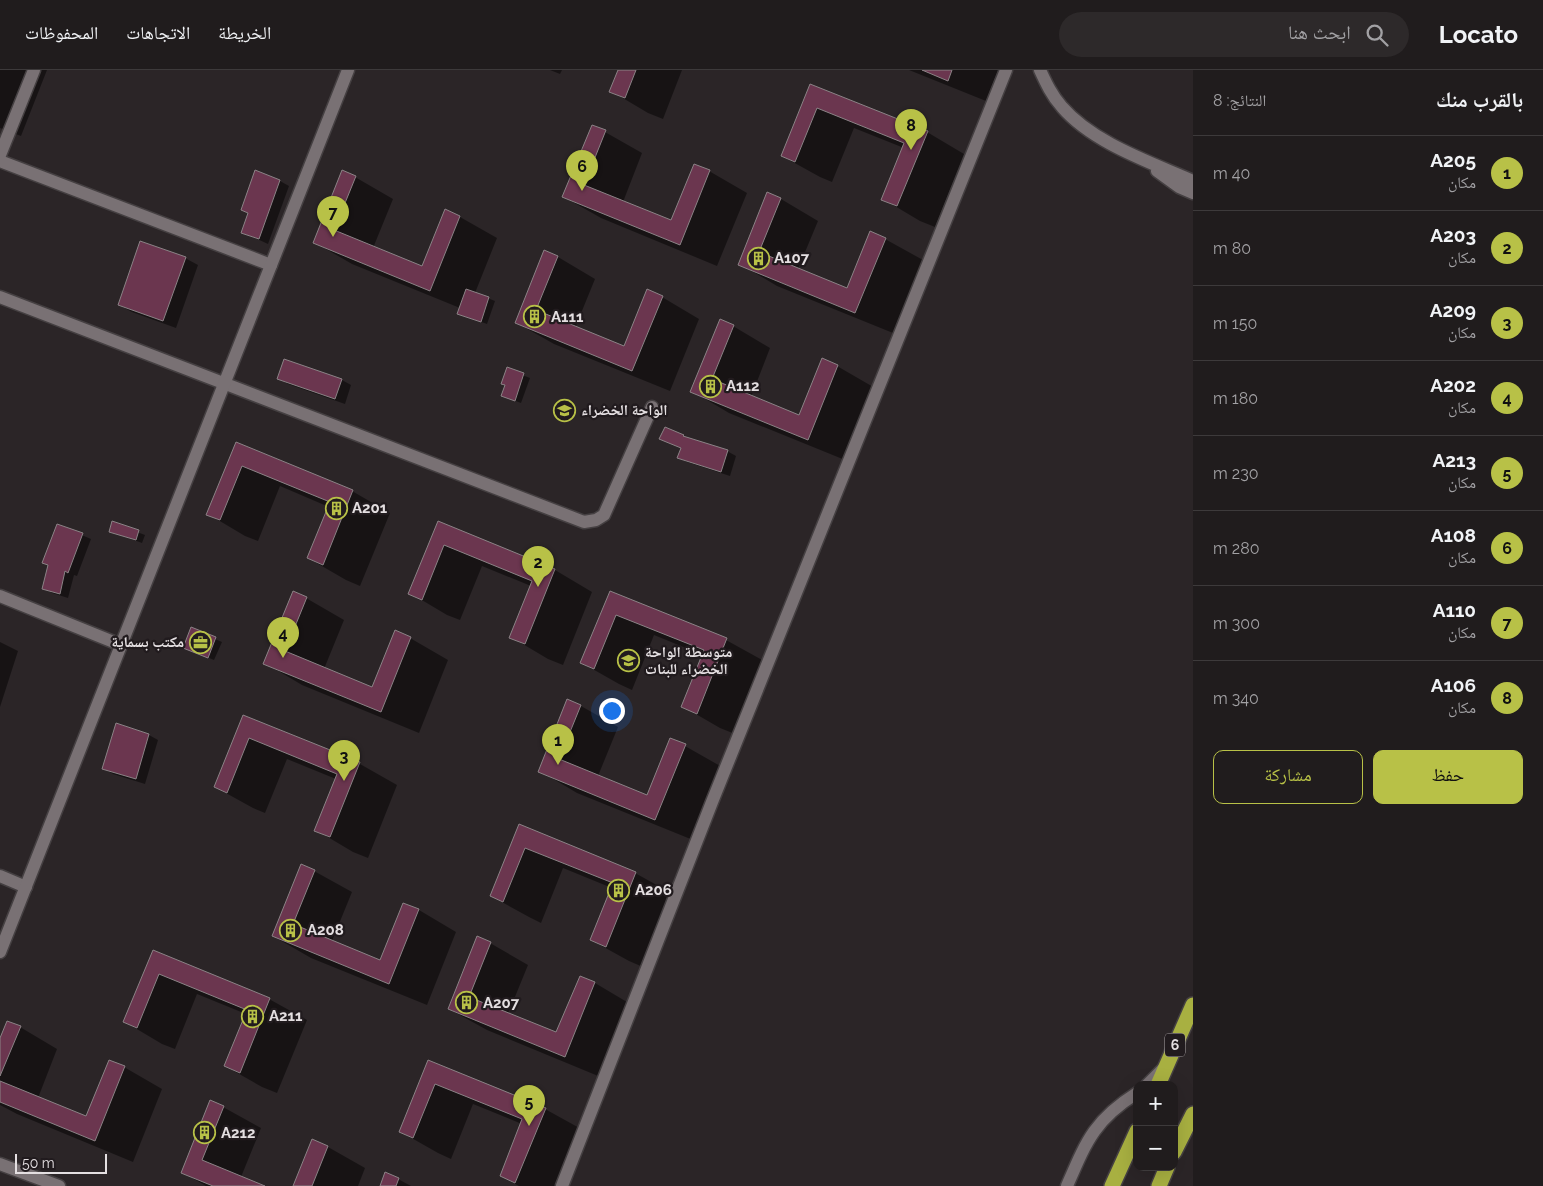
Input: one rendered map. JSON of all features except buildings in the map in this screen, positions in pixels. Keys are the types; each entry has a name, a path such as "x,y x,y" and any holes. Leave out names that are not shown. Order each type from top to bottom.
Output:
{"highway":[{"name":"6","path":"1160,1081 1193,1005"},
{"path":"1178,1144 1193,1114"},
{"path":"1112,1186 1133,1140"},
{"path":"1159,1186 1165,1171"}],"street":[{"path":"0,155 34,70"},
{"path":"0,952 348,70"},
{"path":"562,1186 712,802 1006,70"},
{"path":"1040,70 1049,89 1062,108 1081,124 1102,139 1193,181"},
{"path":"1137,156 1179,187 1193,193"},
{"path":"0,161 271,265"},
{"path":"0,297 584,522 596,520 604,515 652,407"},
{"path":"0,596 121,645"},
{"path":"0,876 26,887"},
{"path":"1151,1081 1167,1064"},
{"path":"1067,1186 1096,1127 1113,1110 1133,1096"},
{"path":"0,1164 59,1186"}],"place":[{"name":"A106","path":"911,150"},
{"name":"A108","path":"582,191"},
{"name":"A110","path":"333,237"},
{"name":"A107","path":"758,258"},
{"name":"A111","path":"535,317"},
{"name":"A112","path":"710,386"},
{"name":"الواحة الخضراء","path":"565,410"},
{"name":"A201","path":"336,508"},
{"name":"A203","path":"538,587"},
{"name":"مكتب بسماية","path":"200,642"},
{"name":"A202","path":"283,658"},
{"name":"متوسطة الواحة الخضراء للبنات","path":"629,661"},
{"name":"A205","path":"558,765"},
{"name":"A209","path":"344,781"},
{"name":"A206","path":"619,890"},
{"name":"A208","path":"291,930"},
{"name":"A207","path":"467,1003"},
{"name":"A211","path":"253,1016"},
{"name":"A213","path":"529,1126"},
{"name":"A212","path":"205,1133"}]}
